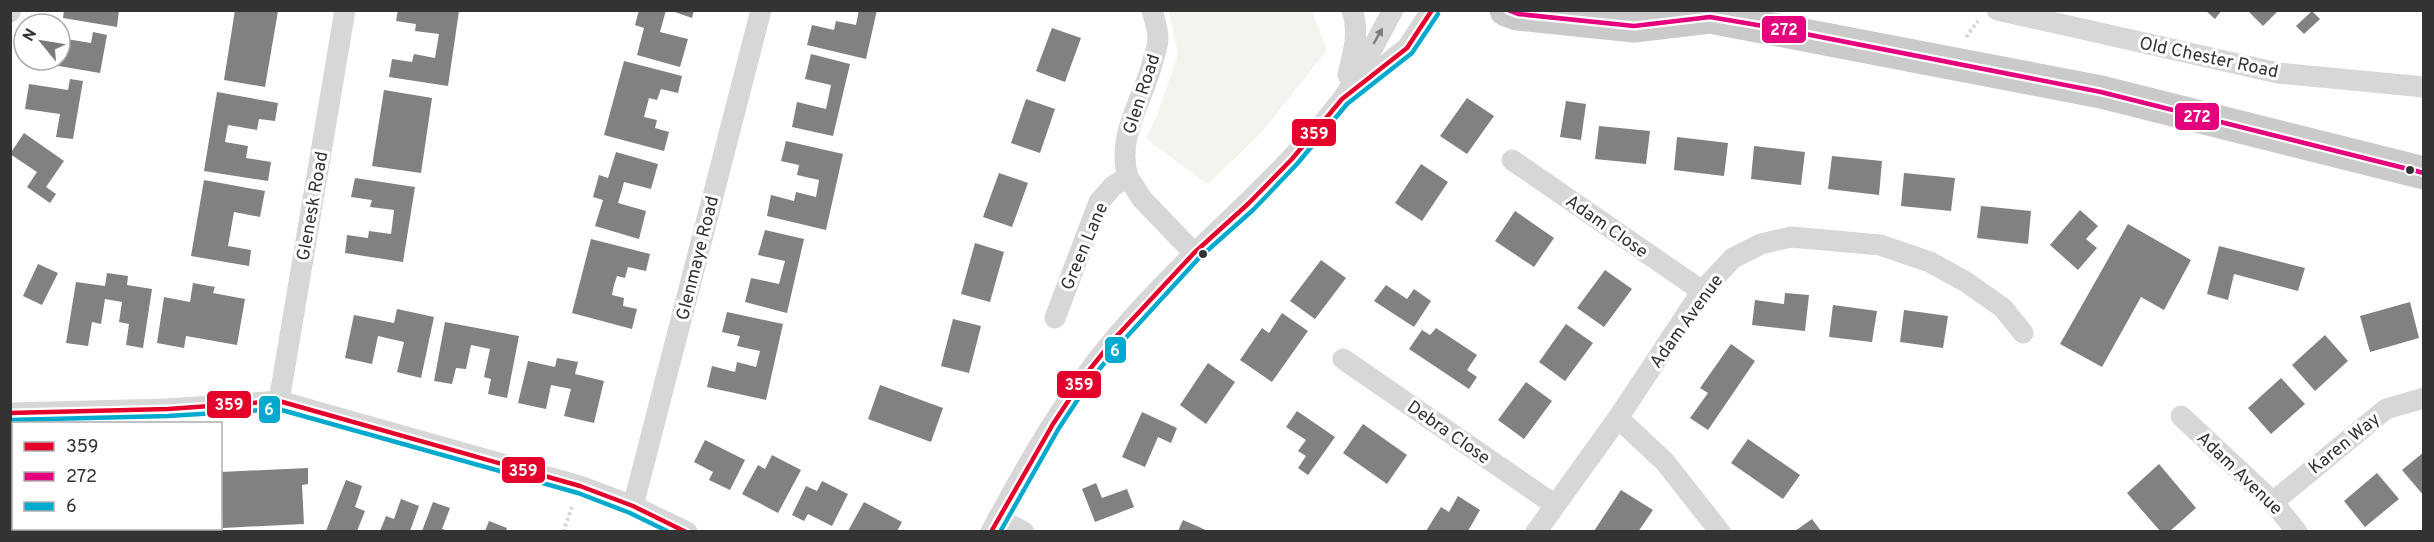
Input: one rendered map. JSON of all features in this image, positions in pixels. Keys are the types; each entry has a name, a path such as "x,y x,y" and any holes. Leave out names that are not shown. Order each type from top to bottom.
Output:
{"main road":[{"path":"1506,10 1518,14 1634,26 1702,14 2101,92 2424,173"},
{"path":"1594,10 1634,26"}],"street":[{"name":"Glenesk Road","path":"279,401 345,10"},
{"name":"Glenmaye Road","path":"633,506 761,10"},
{"name":"Glen Road","path":"1128,177 1124,163 1124,147 1150,76 1158,38 1152,10"},
{"path":"1342,99 1357,39 1356,22 1352,10"},
{"path":"1024,531 994,525 1053,424 1086,374 1142,306 1292,159 1342,99 1394,10"},
{"path":"1342,99 1407,48 1432,10"},
{"name":"Old Chester Road","path":"1996,10 2045,15 2278,73 2424,87"},
{"name":"Adam Close","path":"1512,160 1702,291"},
{"path":"1128,177 1142,199 1194,253"},
{"name":"Green Lane","path":"1055,318 1100,202 1113,186 1128,177"},
{"name":"Adam Avenue","path":"1536,531 1618,418 1702,291 1733,258 1761,244 1791,237 1880,245 1930,262 1966,282 2003,308 2023,333"},
{"name":"Debra Close","path":"1343,358 1555,505"},
{"name":"Karen Way","path":"2272,502 2386,409 2424,398"},
{"path":"10,413 169,416 279,401 580,486 633,506 687,531"},
{"name":"Adam Avenue","path":"2181,416 2272,502 2297,531"},
{"path":"1618,418 1665,462 1720,531"}],"shaded area":[{"path":"1169,11 1312,11 1327,50 1261,133 1208,184 1146,139 1157,115 1178,54"}],"building":[{"path":"64,10 119,10 117,27 72,20 72,12 64,12"},
{"path":"235,10 278,11 265,87 224,80"},
{"path":"398,10 459,11 448,86 389,77 392,59 412,62 414,54 435,58 439,34 415,31 416,24 396,21"},
{"path":"639,10 666,10 660,32 688,39 680,67 637,55 644,28 635,25"},
{"path":"669,10 694,10 692,18"},
{"path":"859,10 877,10 866,59 807,45 812,25 834,30 836,21 856,25"},
{"path":"2205,10 2222,10 2215,19"},
{"path":"2247,10 2279,10 2263,26"},
{"path":"2312,11 2320,19 2304,34 2296,26"},
{"path":"1052,28 1081,38 1065,82 1036,71"},
{"path":"93,32 107,35 100,73 72,68 72,40 91,43"},
{"path":"811,54 850,64 833,136 792,127 797,102 826,109 831,85 805,79"},
{"path":"624,61 682,76 678,93 661,89 657,100 649,98 644,117 657,120 655,128 669,132 664,151 604,135"},
{"path":"70,79 83,81 73,139 56,137 60,114 25,109 29,84 68,90"},
{"path":"384,90 432,98 421,173 372,166"},
{"path":"217,92 278,103 275,121 259,119 257,130 228,125 225,142 248,146 246,158 271,162 268,181 204,171"},
{"path":"1467,98 1494,116 1467,154 1440,136"},
{"path":"1026,99 1055,109 1040,153 1011,143"},
{"path":"1566,101 1586,104 1581,140 1560,137"},
{"path":"1599,126 1650,131 1646,164 1595,159"},
{"path":"24,133 64,161 46,187 56,194 50,203 27,187 37,172 10,154"},
{"path":"1677,137 1728,143 1724,176 1674,170"},
{"path":"786,141 843,154 826,230 767,216 771,195 794,201 796,192 816,197 819,180 797,175 799,165 781,161"},
{"path":"1754,146 1805,152 1801,185 1751,179"},
{"path":"616,152 658,164 651,189 624,182 618,203 646,211 639,239 595,226 603,200 593,197 599,175 608,178"},
{"path":"1832,156 1882,161 1879,195 1828,189"},
{"path":"1421,164 1448,182 1422,221 1395,203"},
{"path":"999,173 1028,183 1012,227 983,217"},
{"path":"1904,173 1955,178 1951,211 1901,206"},
{"path":"355,178 415,187 403,262 345,253 347,235 368,238 369,231 391,234 394,210 370,207 372,200 351,197"},
{"path":"204,180 265,191 260,217 234,212 228,246 251,250 249,266 191,256"},
{"path":"1981,206 2031,211 2028,244 1977,238"},
{"path":"2080,210 2098,226 2086,239 2097,248 2078,270 2050,245"},
{"path":"1515,211 1554,238 1534,267 1495,241"},
{"path":"2128,224 2191,260 2164,310 2141,297 2102,367 2060,344"},
{"path":"765,230 804,239 787,313 745,302 751,278 779,284 785,261 758,255"},
{"path":"591,239 650,254 646,271 628,267 625,278 617,276 614,285 612,295 624,298 623,306 637,309 632,329 572,313"},
{"path":"975,243 1004,252 990,302 961,294"},
{"path":"2219,246 2305,268 2298,291 2234,274 2228,300 2207,294"},
{"path":"1321,260 1346,278 1315,319 1290,301"},
{"path":"38,264 58,273 42,305 23,296"},
{"path":"1605,270 1632,289 1604,327 1577,308"},
{"path":"107,273 128,276 127,285 152,289 143,348 126,345 129,324 119,322 122,302 105,299 101,324 92,322 88,346 66,343 76,282 105,286"},
{"path":"193,283 215,287 213,293 245,299 237,345 186,336 184,348 157,343 164,297 190,302"},
{"path":"1386,285 1407,299 1414,289 1431,301 1414,327 1374,301"},
{"path":"1785,293 1809,295 1805,331 1752,325 1755,300 1784,304"},
{"path":"2410,302 2419,338 2370,352 2360,316"},
{"path":"1833,305 1877,311 1872,342 1829,337"},
{"path":"397,309 434,317 421,378 397,372 404,342 378,336 372,364 345,358 354,315 394,323"},
{"path":"1904,310 1948,316 1943,348 1900,342"},
{"path":"727,312 783,324 766,400 707,387 712,366 735,372 737,362 756,367 760,351 737,346 740,336 722,332"},
{"path":"1282,313 1308,331 1272,382 1240,360 1262,328 1269,333"},
{"path":"953,319 981,326 969,373 941,366"},
{"path":"445,322 519,336 507,398 488,394 491,379 484,377 490,349 471,345 466,369 456,368 452,384 434,381"},
{"path":"1566,324 1593,343 1565,381 1539,362"},
{"path":"1436,328 1477,355 1467,370 1477,377 1469,389 1409,349 1422,330 1430,335"},
{"path":"2325,335 2348,361 2315,391 2292,365"},
{"path":"1731,344 1755,361 1708,430 1690,418 1708,393 1700,388"},
{"path":"557,358 578,362 575,374 604,381 594,423 564,416 571,389 551,385 546,409 518,403 528,361 555,367"},
{"path":"1208,363 1235,382 1206,424 1180,405"},
{"path":"2281,378 2305,404 2271,434 2248,408"},
{"path":"1526,382 1552,401 1524,439 1498,420"},
{"path":"880,385 943,408 931,442 868,419"},
{"path":"1297,411 1335,437 1308,475 1298,468 1306,456 1298,451 1306,440 1286,427"},
{"path":"1142,412 1177,428 1171,443 1158,437 1145,467 1122,457"},
{"path":"1363,424 1407,455 1387,484 1343,453"},
{"path":"1748,439 1800,475 1783,499 1731,463"},
{"path":"705,440 745,460 730,490 709,480 713,472 694,462"},
{"path":"2424,452 2424,496 2402,470"},
{"path":"772,455 801,470 778,513 742,494 758,465 765,469"},
{"path":"2159,464 2196,508 2170,531 2160,531 2127,493"},
{"path":"308,468 308,484 302,485 304,524 223,528 222,472"},
{"path":"10,473 12,473 12,510 10,510"},
{"path":"2377,473 2399,499 2365,527 2344,501"},
{"path":"346,480 362,486 355,507 365,511 357,531 326,531"},
{"path":"822,481 848,494 832,526 808,514 804,521 792,515 806,486 817,491"},
{"path":"1096,483 1102,498 1127,489 1134,507 1095,522 1082,489"},
{"path":"1621,490 1653,510 1639,531 1594,531"},
{"path":"1458,496 1480,510 1468,531 1426,531 1441,507 1449,512"},
{"path":"401,499 419,506 410,531 380,531 386,516 394,519"},
{"path":"433,502 450,508 442,529 449,531 422,531"},
{"path":"864,502 902,522 897,531 848,531"},
{"path":"1812,519 1821,531 1795,531"},
{"path":"1183,520 1208,531 1178,531"},
{"path":"489,521 507,528 506,531 485,531"}],"transit line":[{"name":"359","path":"991,532 1053,424 1086,374 1115,338 1194,253 1248,204 1292,159 1342,99 1407,48 1432,10"},
{"name":"272","path":"1508,10 1518,14 1634,26 1710,17 1775,28 2101,92 2424,173"},
{"name":"6","path":"1000,532 1059,428 1092,378 1121,343 1199,258 1253,210 1297,164 1347,104 1412,53 1438,14"},
{"name":"359","path":"10,413 168,409 279,401 580,486 633,506 686,532"},
{"name":"6","path":"10,420 168,416 278,409 578,493 630,513 669,532"}]}
